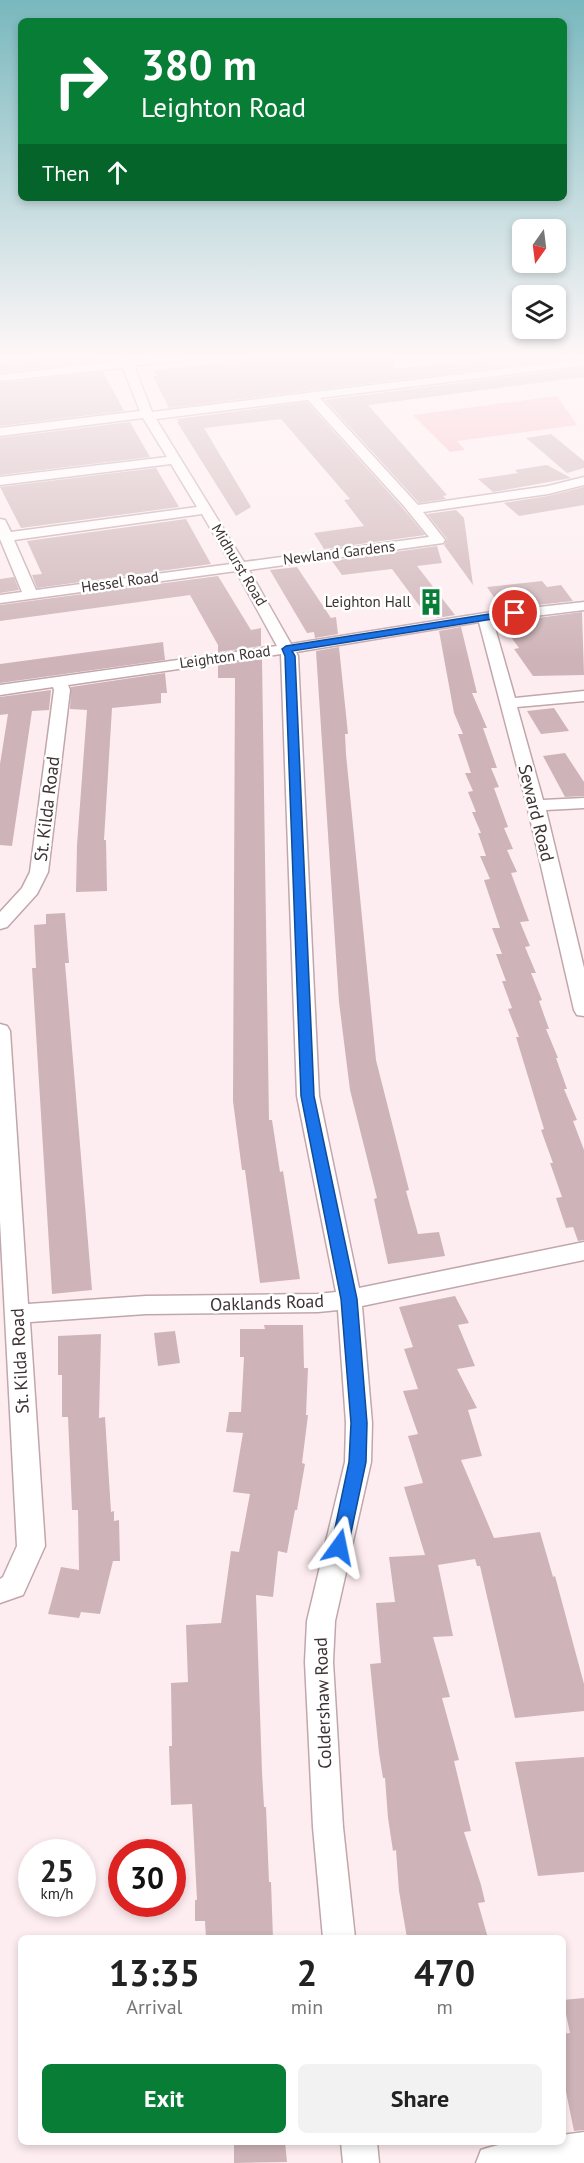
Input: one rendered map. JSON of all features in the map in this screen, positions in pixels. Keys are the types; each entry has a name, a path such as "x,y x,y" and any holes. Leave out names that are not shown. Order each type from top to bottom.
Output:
{"street":[{"path":"366,458 413,510 548,490 584,481"},
{"path":"0,481 174,460"},
{"name":"Midhurst Road","path":"174,460 240,566 286,649"},
{"path":"31,595 3,530 205,510"},
{"name":"Newland Gardens","path":"240,566 438,540 413,510"},
{"name":"Hessel Road","path":"0,599 240,566"},
{"name":"Leighton Road","path":"0,690 286,649 484,617 584,606"},
{"name":"Seward Road","path":"484,617 536,805 584,1011"},
{"name":"Coldershaw Road","path":"286,649 290,656 308,1096 349,1299 359,1423 358,1462 321,1621 319,1662 328,1827 339,1935"},
{"name":"St. Kilda Road","path":"0,923 30,890 39,872 62,690 59,682"},
{"path":"508,703 584,696"},
{"path":"536,805 584,803"},
{"name":"St. Kilda Road","path":"0,1032 32,1546 13,1586 0,1591"},
{"name":"Oaklands Road","path":"18,1314 146,1305 318,1303 349,1299 584,1251"},
{"path":"359,2145 361,2163"},
{"path":"494,2163 584,2150"}],"building":[{"path":"0,458 142,458 0,475"},
{"path":"200,458 222,458 251,507 236,516"},
{"path":"315,458 358,458 425,535 324,549 314,533 364,526 344,500 350,499"},
{"path":"378,458 414,458 447,495 443,496 446,499 419,503"},
{"path":"549,458 580,458 584,461 584,468 567,473"},
{"path":"547,465 571,478 493,492 478,479 518,473 515,470"},
{"path":"156,468 179,507 21,528 0,487"},
{"path":"584,487 584,505 519,516 504,503 548,496"},
{"path":"456,510 464,518 473,585 444,545 447,539 427,514"},
{"path":"186,519 211,564 37,588 32,575 42,574 27,541"},
{"path":"437,546 442,563 417,566 455,615 437,618 436,615 427,616 392,569 342,575 332,561"},
{"path":"297,567 331,618 336,617 338,634 315,638 314,632 307,633 270,570"},
{"path":"218,576 251,630 261,628 261,646 218,652 218,645 190,595 0,621 0,605"},
{"path":"14,577 19,590 0,593 0,579"},
{"path":"542,581 547,587 561,585 573,601 502,609 487,587"},
{"path":"582,612 584,675 533,676 514,649 519,648 501,623"},
{"path":"461,627 477,693 472,693 487,728 483,728 497,768 491,768 499,787 494,788 508,827 504,828 513,849 507,850 517,872 511,873 529,921 520,922 530,946 525,947 536,973 531,973 542,1000 539,1001 549,1029 546,1029 558,1058 556,1058 567,1089 564,1089 577,1120 573,1121 584,1150 584,1240 578,1241 573,1227 566,1228 556,1198 562,1197 550,1163 553,1163 541,1130 544,1129 516,1037 519,1037 508,1009 512,1008 502,981 506,981 496,954 502,954 492,928 500,928 484,880 490,879 480,856 486,856 478,833 481,833 472,812 476,812 468,792 473,791 465,773 471,773 458,734 463,734 454,713 439,631"},
{"path":"163,642 165,660 0,683 0,664"},
{"path":"339,647 348,734 345,734 346,754 376,1060 418,1234 439,1232 445,1256 388,1264 374,1199 377,1198 350,1090 339,1002 316,651"},
{"path":"262,659 269,1120 272,1120 280,1172 283,1171 300,1279 260,1283 233,1101 235,678 218,678 218,665"},
{"path":"165,673 167,693 161,693 161,703 112,708 104,840 106,840 107,891 76,892 77,845 87,710 70,709 71,687"},
{"path":"51,690 49,710 32,711 12,846 0,845 0,764 8,714 0,715 0,697"},
{"path":"554,708 569,731 541,734 527,711"},
{"path":"565,753 584,782 584,796 565,797 543,756"},
{"path":"65,913 69,963 65,963 92,1290 52,1294 32,968 36,968 34,925 46,924 46,914"},
{"path":"455,1296 469,1323 458,1325 475,1366 457,1369 477,1408 468,1410 482,1456 461,1460 494,1538 540,1532 553,1577 555,1576 584,1684 584,1711 515,1718 480,1566 477,1566 475,1559 438,1565 453,1636 433,1637 450,1697 442,1698 459,1760 454,1761 471,1831 464,1832 485,1902 478,1903 487,1935 406,1935 399,1891 396,1850 393,1851 388,1818 370,1664 381,1663 376,1603 395,1602 389,1557 425,1555 404,1487 423,1483 408,1436 418,1434 403,1391 418,1389 404,1349 413,1347 399,1307"},
{"path":"264,1325 303,1325 304,1368 308,1368 306,1415 308,1415 302,1463 305,1464 297,1510 295,1510 287,1553 278,1551 273,1597 256,1595 262,1772 273,1935 206,1935 205,1921 195,1921 195,1900 197,1900 192,1804 171,1805 169,1746 172,1746 171,1683 188,1682 186,1625 221,1623 231,1551 239,1552 250,1494 233,1492 243,1433 226,1432 229,1412 241,1412 244,1357 240,1357 240,1329 265,1329"},
{"path":"175,1331 180,1363 158,1366 154,1333"},
{"path":"101,1334 99,1418 105,1417 111,1512 114,1511 114,1521 119,1520 120,1561 113,1561 100,1614 81,1612 79,1618 48,1614 61,1567 79,1570 78,1510 72,1510 68,1417 62,1417 62,1375 58,1375 58,1336"},
{"path":"584,1757 584,1872 538,1876 515,1762"},
{"path":"584,1998 584,2130 574,2131 566,2092 566,2034 570,2033 566,2000"},
{"path":"234,2145 285,2145 287,2162 234,2163"}],"place":[{"name":"Leighton Hall","path":"431,602"}],"route":[{"path":"339,1547 358,1462 359,1423 349,1299 308,1096 290,656 286,649 515,613"}]}
